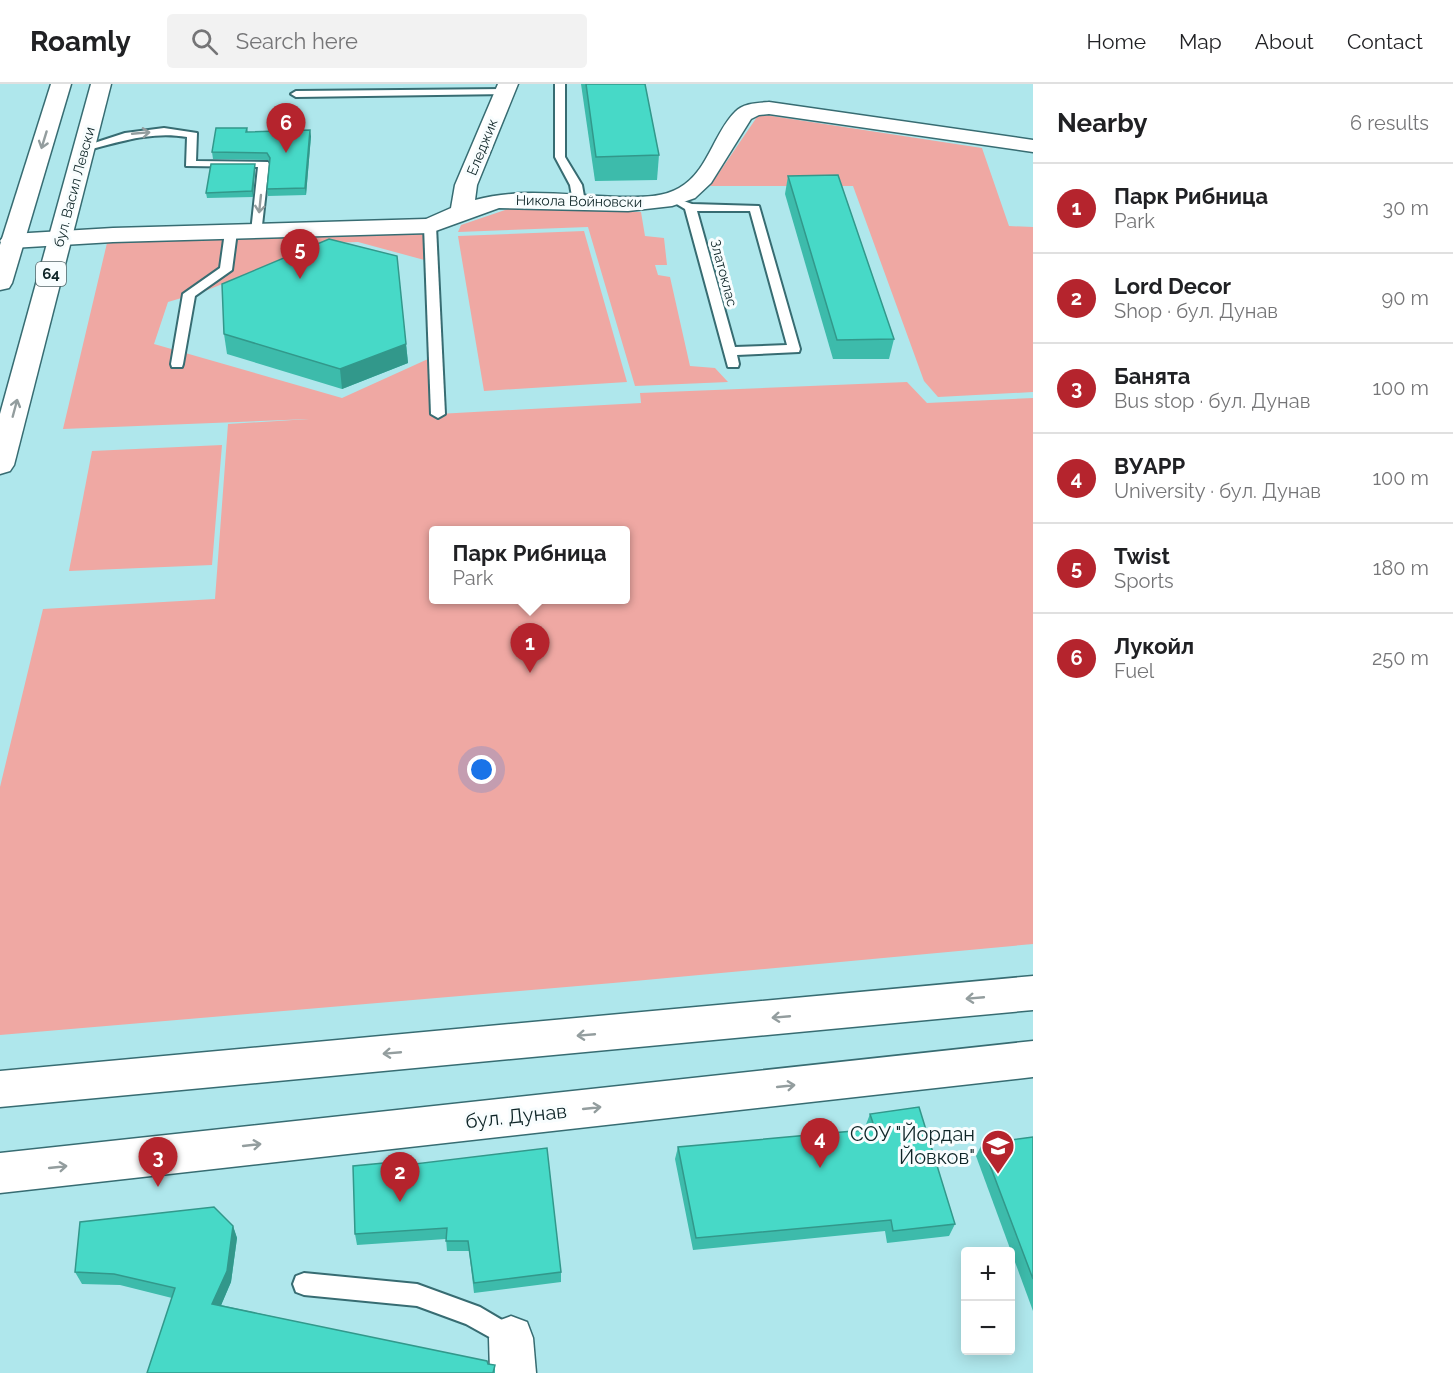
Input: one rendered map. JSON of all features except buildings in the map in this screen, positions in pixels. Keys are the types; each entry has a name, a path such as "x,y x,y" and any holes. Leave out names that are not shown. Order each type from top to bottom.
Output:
{"main road":[{"path":"0,284 61,84"},
{"name":"бул. Васил Левски","path":"0,465 101,84"},
{"name":"Еледжик","path":"462,211 466,185 506,88"},
{"name":"Никола Войновски","path":"12,241 430,226 462,211 507,200 683,203 699,183 743,115 754,109 770,108 1033,146"},
{"path":"0,1089 1033,993"},
{"name":"бул. Дунав","path":"0,1173 1033,1059"}],"lane":[{"path":"560,84 560,157 576,185 579,202"},
{"path":"296,94 506,88"},
{"path":"84,148 135,132 175,131 193,135 190,164 264,164 257,232"},
{"path":"683,203 755,208 794,349 729,351"},
{"name":"Златоклас","path":"683,203 733,364"},
{"path":"430,226 438,414"},
{"path":"177,364 189,294 226,270 231,232"},
{"path":"304,1284 417,1295 472,1315 512,1355"}],"shaded area":[{"path":"759,114 982,148 1009,226 1033,227 1033,392 938,397 924,381 853,186 710,186"},
{"path":"508,209 641,212 645,236 664,238 667,265 655,265 658,275 670,277 690,366 715,368 728,382 635,386 588,227 458,232 461,225"},
{"path":"584,231 627,382 484,391 458,236"},
{"path":"428,232 428,261 358,242 325,243 205,291 168,302 154,344 342,398 428,359 438,414 641,403 640,393 907,382 927,403 1033,398 1033,944 613,983 0,1035 0,787 43,609 215,599 228,424 309,419 63,429 107,243"},
{"path":"222,445 212,565 69,571 92,451"}],"place":[{"name":"Лукойл","path":"286,153"},
{"name":"Twist","path":"300,279"},
{"name":"Парк Рибница","path":"530,673"},
{"name":"ВУАРР","path":"820,1168"},
{"name":"СОУ \"Йордан Йовков\"","path":"998,1175"},
{"name":"Банята","path":"158,1187"},
{"name":"Lord Decor","path":"400,1202"}]}
